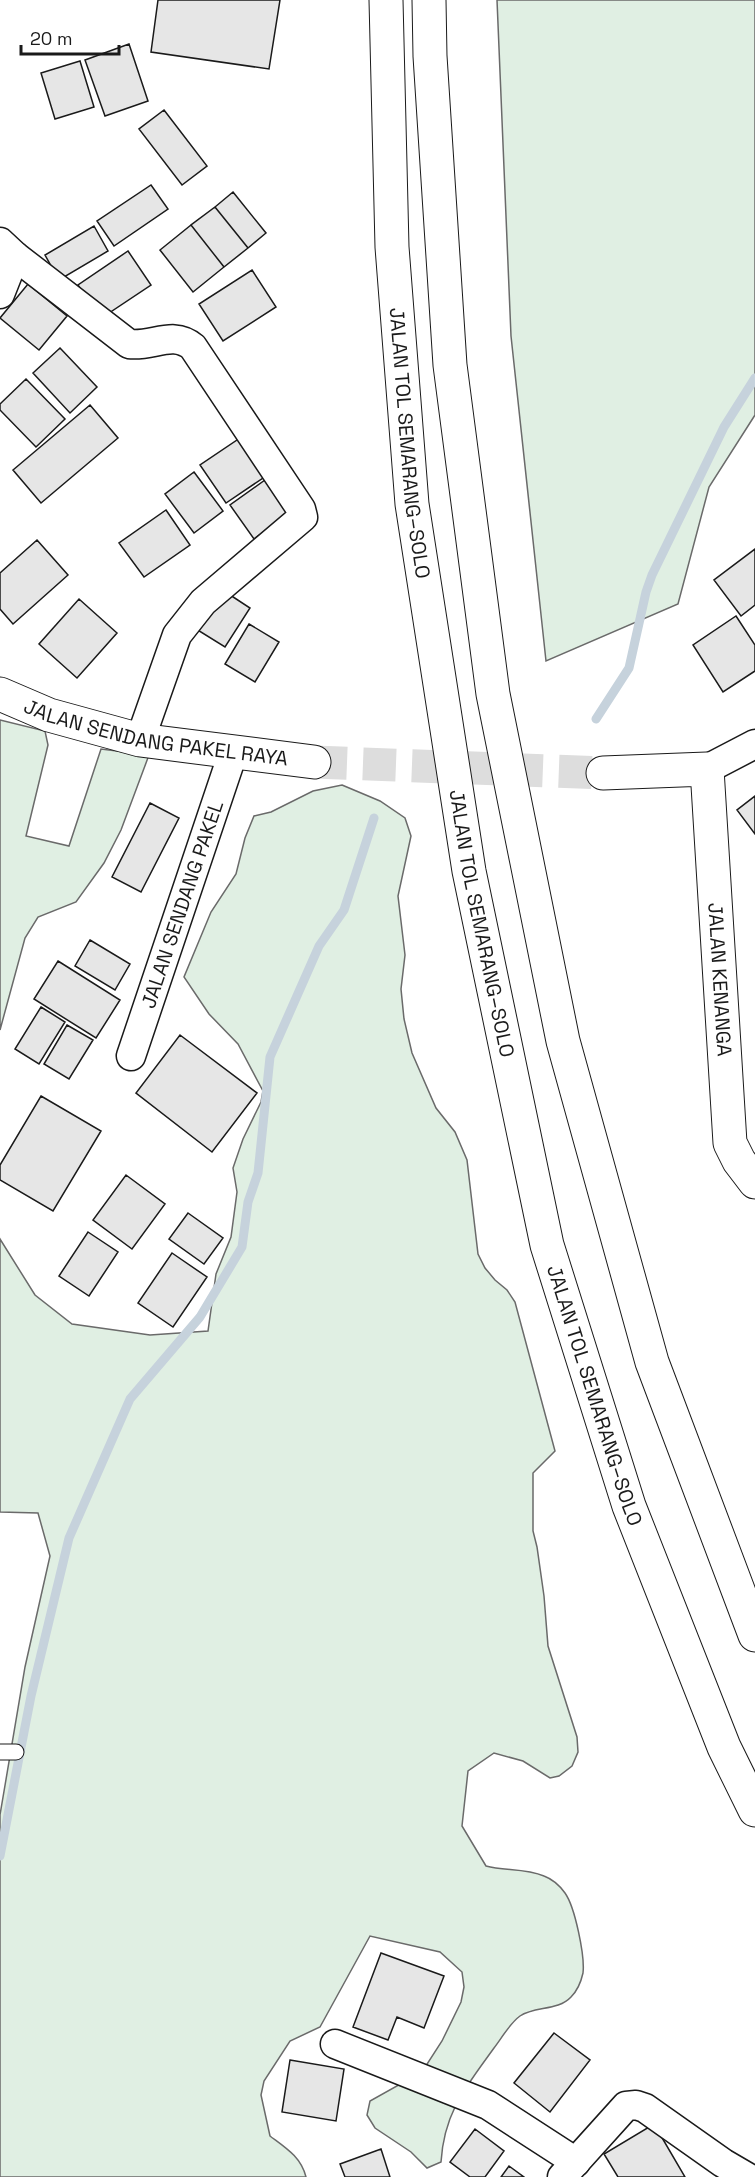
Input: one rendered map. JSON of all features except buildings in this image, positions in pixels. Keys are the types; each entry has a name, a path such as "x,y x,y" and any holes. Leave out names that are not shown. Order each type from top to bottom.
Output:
{"main road":[{"name":"JALAN TOL SEMARANG–SOLO","path":"386,0 392,247 412,504 469,871 547,1245 629,1506 724,1747 755,1810"},
{"path":"429,0 430,56 450,365 495,706 563,1041 652,1362 755,1635"},
{"name":"JALAN SENDANG PAKEL RAYA","path":"0,694 49,715 140,740 314,762"},
{"path":"603,773 707,769"},
{"name":"JALAN KENANGA","path":"707,769 730,1143 739,1161 755,1182"}],"street":[{"path":"0,294 8,249 129,344 140,346 169,339 184,339 193,347 301,509 303,517 203,602 177,635 140,740"},
{"path":"707,769 755,744"},
{"name":"JALAN SENDANG PAKEL","path":"131,1056 233,753"},
{"path":"334,2044 488,2105 569,2169 626,2106 636,2105 645,2108 723,2163 747,2177"}],"lane":[{"path":"0,1752 16,1752"}],"green space":[{"path":"497,0 755,0 755,415 709,487 678,604 546,661 511,336"},
{"path":"0,720 45,731 48,745 26,836 69,846 101,749 149,755 121,830 104,863 76,902 38,917 25,938 0,1030"},
{"path":"342,785 380,801 405,818 411,836 398,896 405,955 401,989 404,1019 412,1053 436,1108 455,1132 467,1160 478,1254 485,1268 507,1290 515,1302 555,1451 533,1473 533,1531 544,1596 548,1646 577,1737 578,1752 572,1766 559,1776 550,1778 523,1761 494,1753 468,1771 462,1826 486,1866 537,1873 550,1879 563,1890 569,1900 578,1932 583,1973 577,1989 566,2001 553,2007 526,2013 509,2027 458,2101 447,2129 441,2162 427,2168 411,2152 375,2128 367,2115 370,2101 422,2072 442,2041 461,2002 464,1987 462,1972 440,1952 370,1936 320,2027 290,2041 264,2081 261,2095 270,2136 297,2158 306,2177 0,2177 0,1815 25,1667 50,1556 38,1513 0,1512 0,1239 35,1295 72,1324 150,1335 208,1331 216,1274 231,1237 237,1192 233,1168 243,1139 261,1102 263,1091 238,1044 209,1014 184,977 211,912 236,874 245,838 254,816 271,812 313,791"}],"waterway":[{"path":"596,719 629,668 652,575 724,427 755,378"},
{"path":"0,1856 31,1696 69,1538 130,1399 200,1317 242,1247 248,1202 258,1173 270,1057 319,946 344,910 374,818"}],"tunnel":[{"path":"314,762 603,773"}]}
